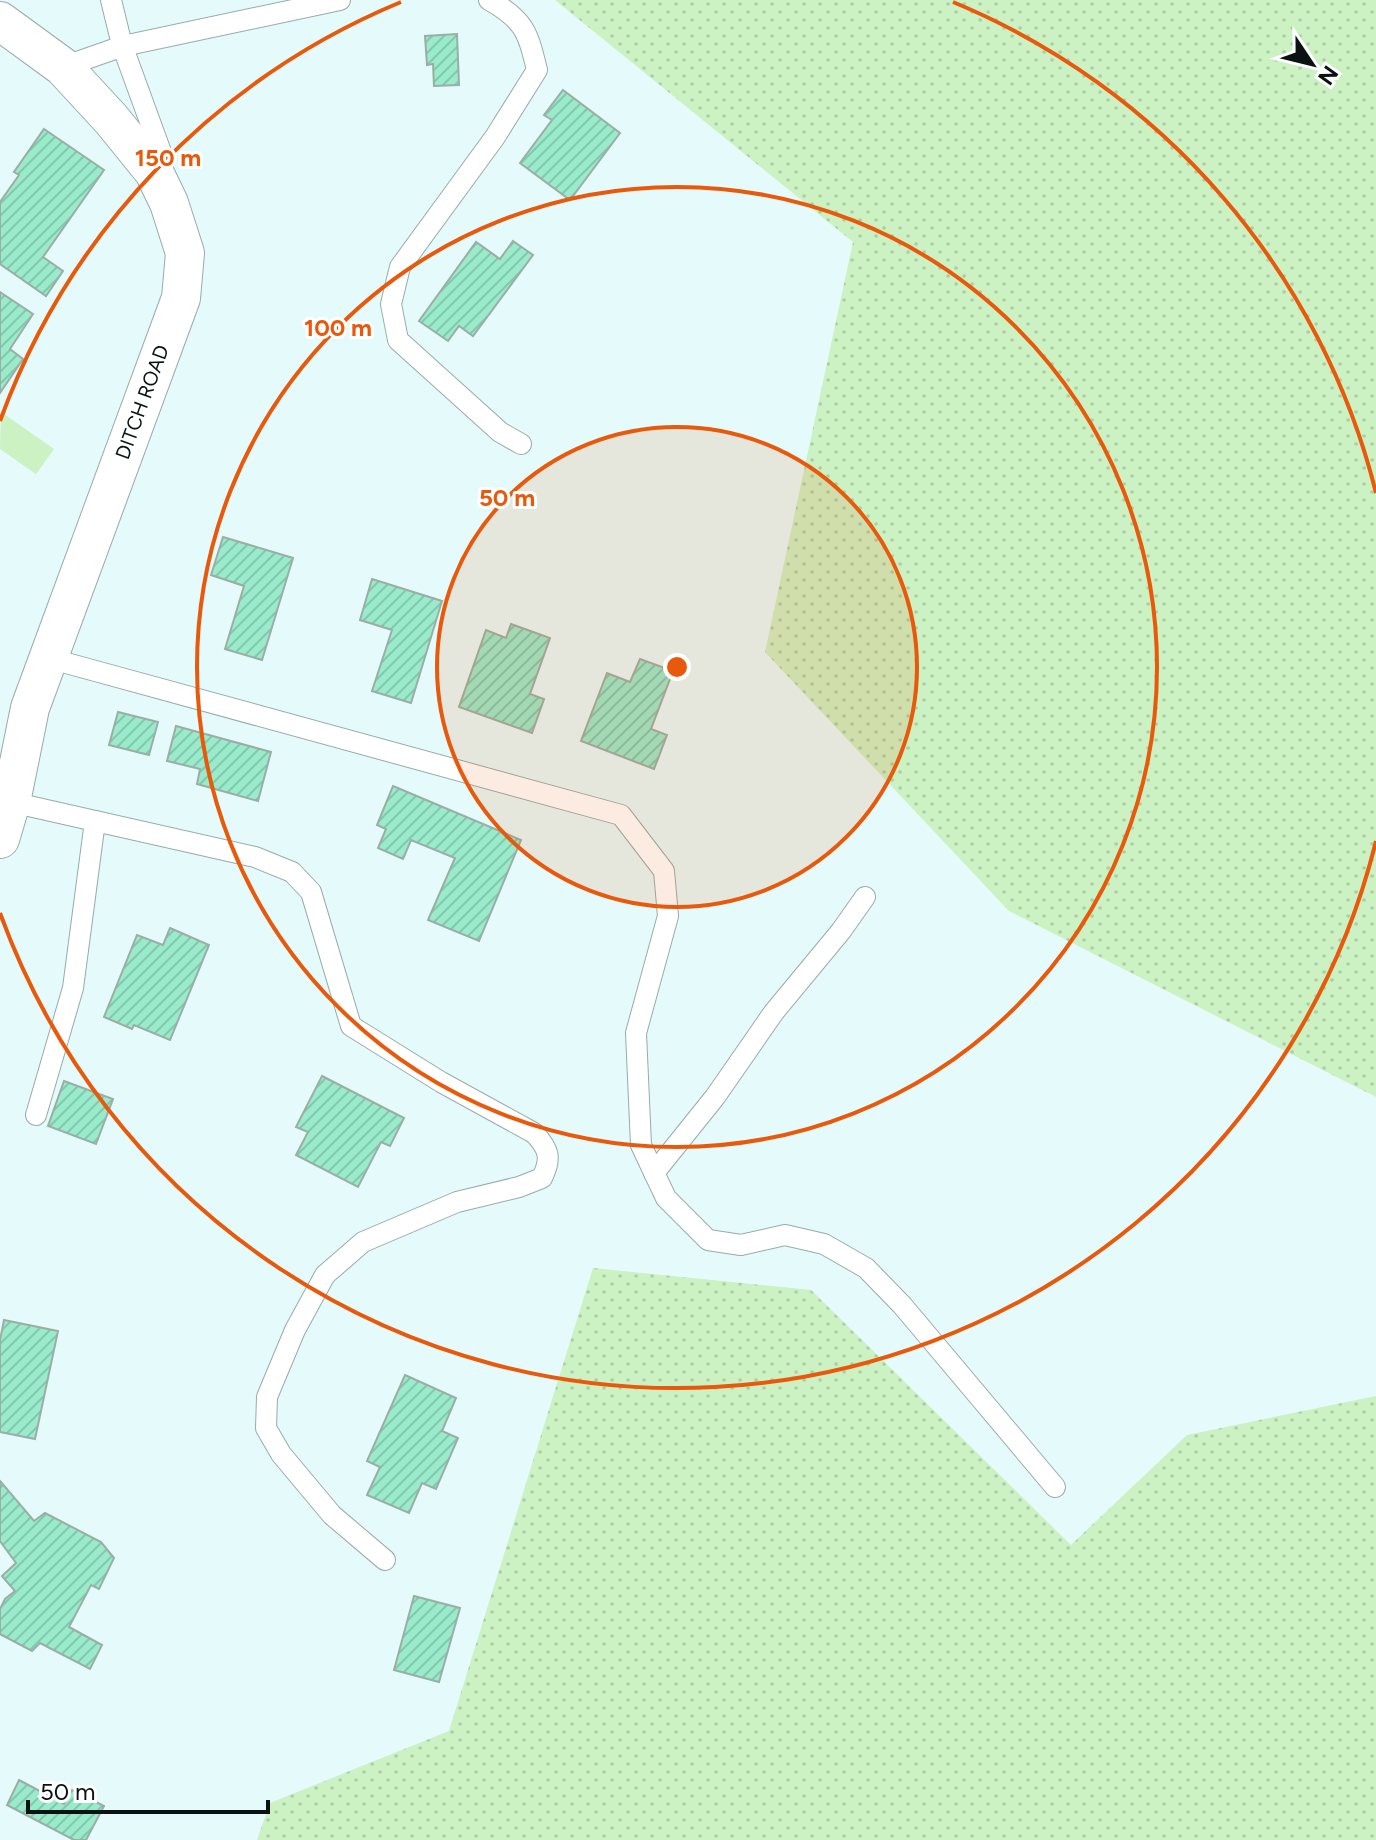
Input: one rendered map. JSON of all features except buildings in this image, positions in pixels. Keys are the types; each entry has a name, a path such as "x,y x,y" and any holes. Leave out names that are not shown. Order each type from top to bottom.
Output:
{"street":[{"path":"0,12 7,0"},
{"name":"DITCH ROAD","path":"0,21 63,67 154,172 169,203 185,253 181,298 30,708 11,802 0,839"}],"lane":[{"path":"111,0 123,46 161,152 154,172"},
{"path":"63,67 123,46 340,0"},
{"path":"489,0 508,11 528,34 537,70 495,137 400,267 391,304 398,340 500,432 521,444"},
{"path":"48,658 621,815 664,871 668,916 636,1033 641,1145 666,1198 708,1240 741,1245 785,1235 824,1244 866,1268 902,1305 1055,1487"},
{"path":"11,802 255,857 292,872 311,892 351,1026 441,1082 534,1133 546,1145 549,1164 542,1178 519,1187 457,1202 363,1242 325,1275 295,1330 267,1397 266,1428 281,1454 332,1515 385,1560"},
{"path":"36,1115 73,988 95,821"},
{"path":"654,1173 715,1097 774,1012 865,897"}],"green space":[{"path":"555,0 1376,0 1376,1097 1009,911 765,652 853,242"},
{"path":"1,412 54,449 36,474 0,449"},
{"path":"593,1268 811,1290 1071,1545 1187,1435 1376,1396 1376,1840 257,1840 270,1803 449,1731"}]}
